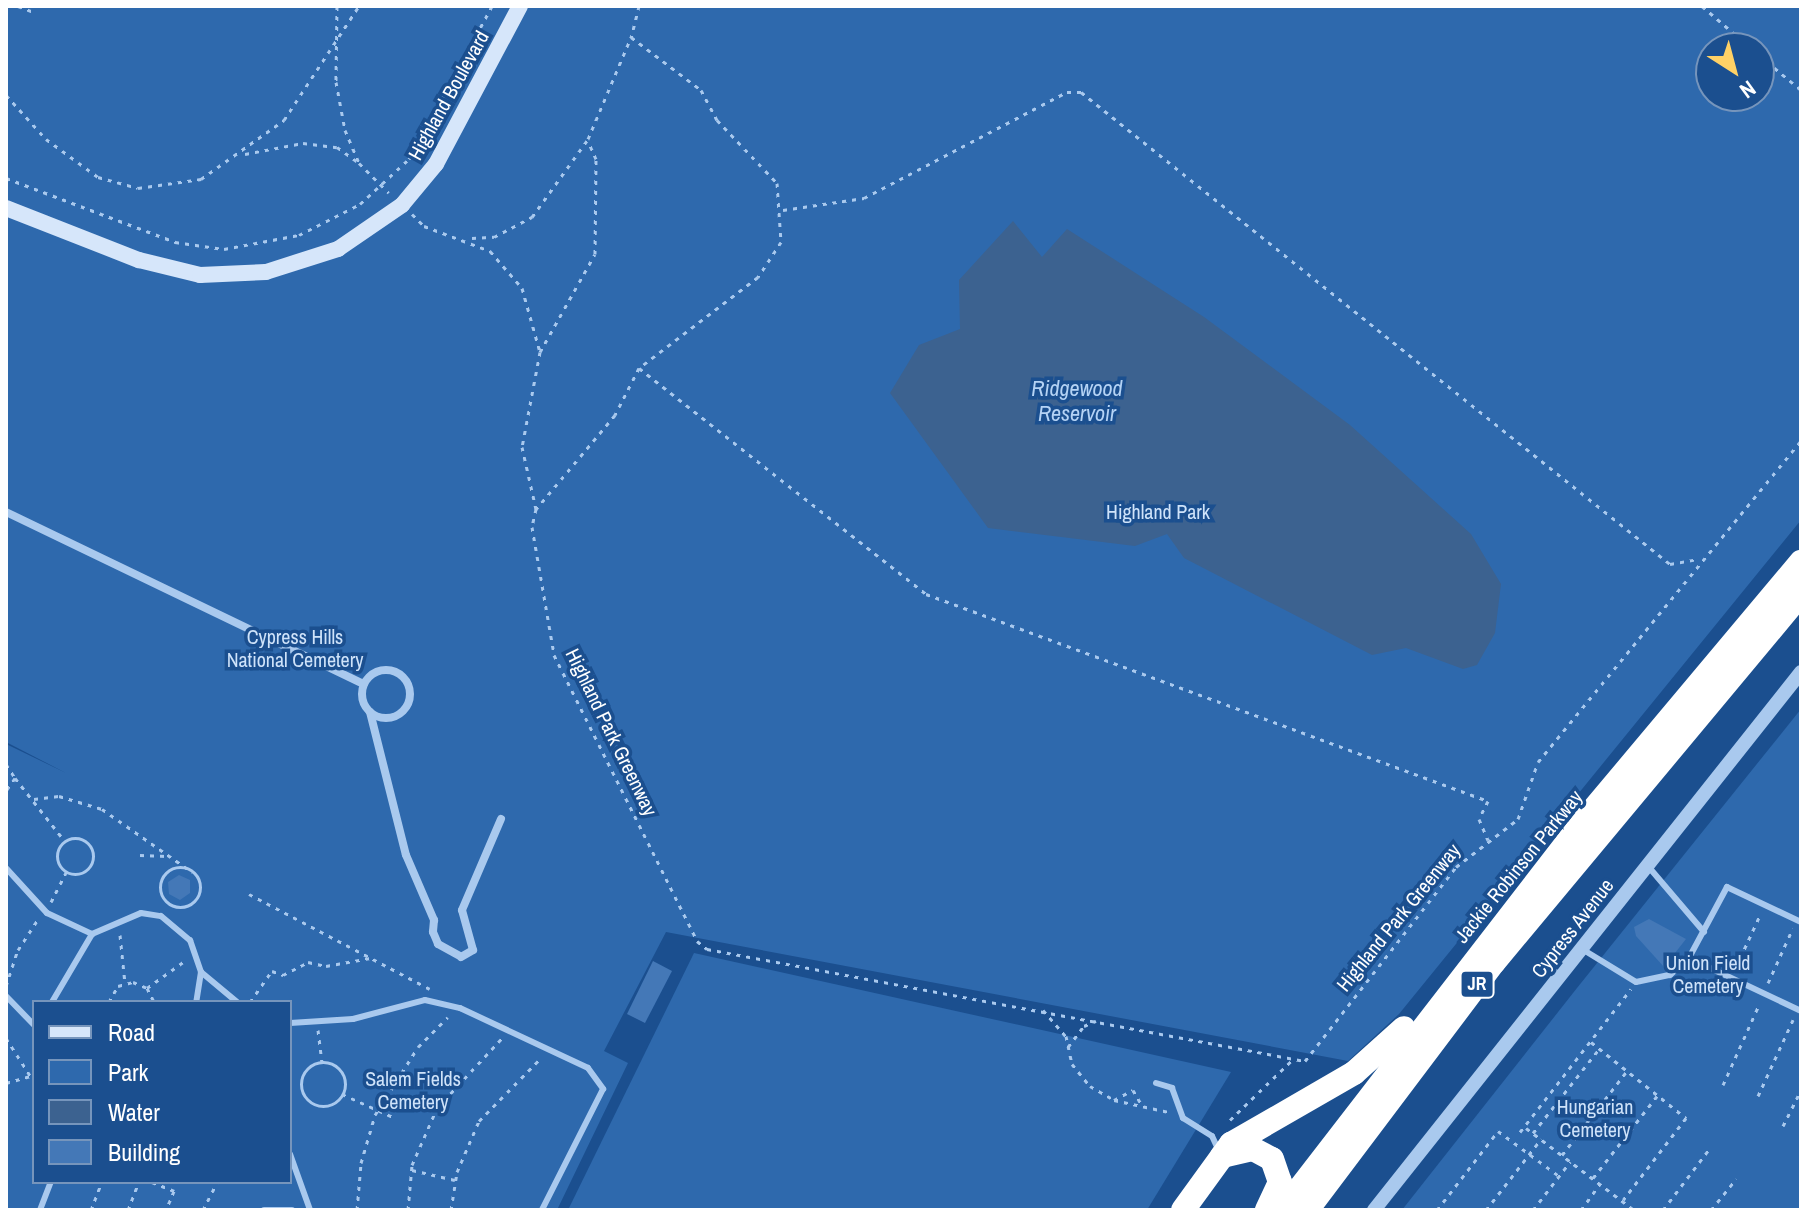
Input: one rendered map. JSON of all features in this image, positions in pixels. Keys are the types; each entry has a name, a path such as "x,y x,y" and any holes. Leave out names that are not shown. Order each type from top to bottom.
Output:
{"highway":[{"name":"Jackie Robinson Parkway","path":"1283,1210 1489,940 1801,562"},
{"name":"Jackie Robinson Parkway","path":"1307,1210 1494,962 1801,594"},
{"path":"1755,649 1801,605"},
{"path":"1183,1210 1220,1157 1241,1137 1368,1062 1489,940"},
{"path":"1220,1157 1253,1149 1272,1159 1280,1182 1267,1210"}],"main road":[{"name":"Highland Boulevard","path":"6,208 139,260 200,275 266,272 338,249 402,205 436,164 520,6"}],"street":[{"path":"6,512 364,684"},
{"path":"370,712 385,718 399,714 409,701 408,686 398,674 383,670 364,684 362,699 370,712 406,855 434,920 433,932 438,944 461,957 473,950 462,910 501,819"},
{"name":"Cypress Avenue","path":"1374,1210 1801,672"}],"lane":[{"path":"1647,865 1704,932"},
{"path":"6,868 45,911 92,934"},
{"path":"1582,948 1636,982 1670,975 1689,958 1727,887 1799,920"},
{"path":"53,1000 92,934 141,913 161,916 178,926 201,972 235,1000"},
{"path":"1689,958 1800,1010"},
{"path":"196,1000 201,972"},
{"path":"6,996 32,1023"},
{"path":"292,1023 318,1025 425,1000 460,1008 588,1068 603,1089 542,1210"},
{"path":"1156,1083 1172,1088 1183,1118 1212,1136 1220,1157"},
{"path":"264,1210 309,1207 292,1160"},
{"path":"40,1210 50,1184"}],"path":[{"path":"18,6 34,12"},
{"path":"337,6 339,106 359,163"},
{"path":"6,95 46,139 98,177 138,188 201,179 242,155 284,120 340,42 359,6"},
{"path":"6,178 121,227 224,249 260,246 323,226 383,187 435,119 492,6"},
{"path":"469,239 494,237 532,217 588,139 631,37 639,6"},
{"path":"1702,6 1732,32"},
{"path":"588,139 596,159 595,254 540,352 522,447 536,509 615,415 639,368 758,277 781,242 783,210 768,168 717,120 701,90 631,37"},
{"path":"1775,68 1801,90"},
{"path":"783,210 864,198 1067,92 1081,92 1670,564 1698,559"},
{"path":"242,155 303,143 337,147 383,187"},
{"path":"421,223 469,239 490,251 522,288 540,352"},
{"path":"639,368 926,594 1488,801 1479,819 1488,840"},
{"name":"Highland Park Greenway","path":"536,509 532,527 554,655 701,946 1043,1010 1291,1061 1312,1054 1456,867 1518,819 1538,762 1698,559 1801,441"},
{"path":"6,764 64,840"},
{"path":"6,791 15,778"},
{"path":"34,799 59,796 102,809 192,872 200,887 196,899 185,907 166,902 160,891 165,873 177,867 192,872"},
{"path":"78,839 95,855 91,871 67,870 54,851 64,840 78,839"},
{"path":"140,855 170,856"},
{"path":"6,986 18,950 45,911 67,870"},
{"path":"249,894 460,1008 418,1047 378,1110 361,1163 357,1210"},
{"path":"1731,978 1765,905"},
{"path":"1723,1085 1799,920"},
{"path":"111,1000 125,983 119,921"},
{"path":"125,983 147,988 194,954"},
{"path":"251,1000 272,971 283,975 308,962 326,966 371,958"},
{"path":"1520,1132 1636,982"},
{"path":"147,988 153,1000"},
{"path":"1043,1010 1068,1047 1077,1072 1114,1100 1183,1118"},
{"path":"1758,1096 1800,1010"},
{"path":"1068,1047 1084,1026 1097,1021"},
{"path":"318,1025 322,1062"},
{"path":"408,1210 412,1170 443,1099 511,1031"},
{"path":"6,1038 32,1076 6,1083"},
{"path":"1591,1042 1686,1118 1623,1200"},
{"path":"1533,1133 1599,1049"},
{"path":"451,1210 455,1180 479,1121 540,1060"},
{"path":"1222,1129 1291,1061"},
{"path":"322,1062 301,1077 305,1099 326,1107 342,1094"},
{"path":"322,1062 341,1072 342,1094"},
{"path":"1562,1155 1627,1071"},
{"path":"1114,1100 1133,1090 1143,1107"},
{"path":"1783,1126 1801,1090"},
{"path":"342,1094 395,1118"},
{"path":"1593,1178 1657,1095"},
{"path":"1524,1127 1631,1209"},
{"path":"1437,1210 1498,1131 1559,1176"},
{"path":"1486,1210 1541,1139"},
{"path":"1663,1210 1710,1148"},
{"path":"1533,1210 1571,1162"},
{"path":"412,1170 455,1180"},
{"path":"1711,1210 1736,1179"},
{"path":"91,1210 101,1184"},
{"path":"128,1210 138,1184"},
{"path":"157,1184 174,1191 166,1210"},
{"path":"203,1210 216,1184"},
{"path":"1581,1210 1600,1184"}],"green space":[{"name":"Highland Park","path":"6,6 1801,6 1801,520 1399,1014 1348,1061 666,932 604,1051 628,1063 557,1210 6,1210 6,744 66,773 6,742"},
{"path":"1801,709 1801,1210 1402,1210 1577,988"},
{"path":"694,953 1231,1072 1147,1210 568,1210"}],"water":[{"name":"Ridgewood Reservoir","path":"1013,221 1042,257 1067,229 1204,317 1350,425 1471,534 1501,584 1495,633 1477,665 1463,669 1406,648 1372,655 1184,558 1167,534 1135,546 988,528 890,393 919,345 960,329 959,280"}],"building":[{"path":"179,875 190,880 190,893 180,900 169,894 168,882"},
{"path":"1649,919 1686,939 1664,967 1636,936 1634,927"},
{"path":"653,961 672,971 645,1023 627,1014"}],"park label":[{"name":"Cypress Hills National Cemetery","path":"295,648"},
{"name":"Union Field Cemetery","path":"1708,974"},
{"name":"Salem Fields Cemetery","path":"413,1090"},
{"name":"Hungarian Cemetery","path":"1595,1118"}]}
